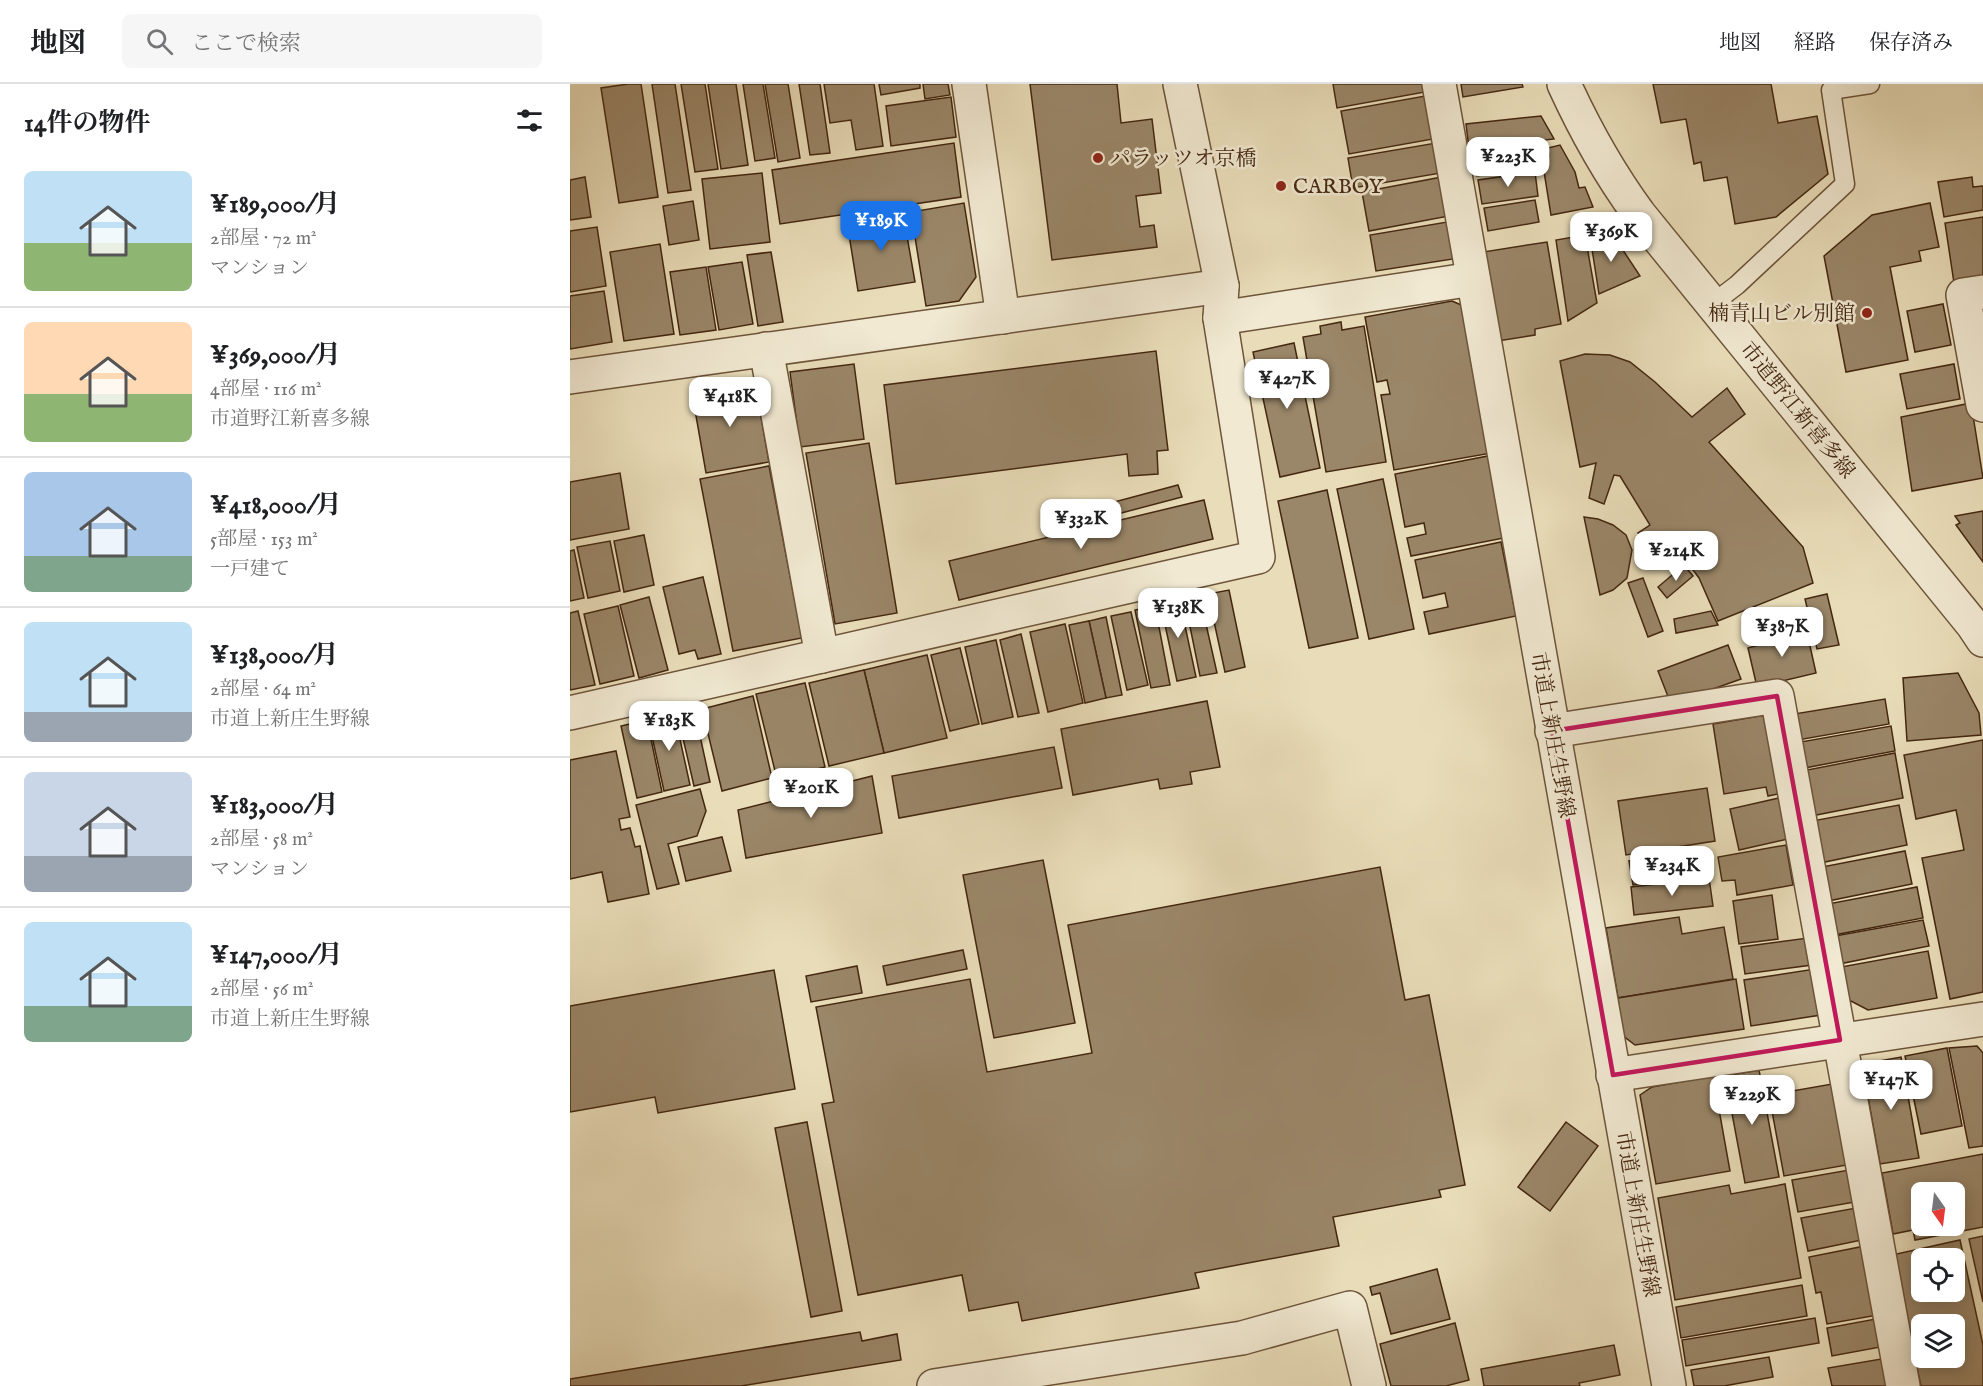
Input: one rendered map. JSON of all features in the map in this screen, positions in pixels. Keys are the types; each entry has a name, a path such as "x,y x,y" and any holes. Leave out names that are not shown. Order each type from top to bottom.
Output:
{"street":[{"path":"969,84 1003,317"},
{"path":"570,713 1258,557 1220,318 1221,286 1180,84"},
{"name":"市道上新庄生野線","path":"1440,84 1612,1075 1669,1386"},
{"name":"市道野江新喜多線","path":"1564,84 1592,142 1639,214 1983,640"},
{"path":"1220,318 1473,279"},
{"path":"570,377 1221,286"},
{"path":"1983,292 1963,295 1983,405"},
{"path":"766,350 822,656"},
{"path":"1552,731 1777,696 1903,1386"},
{"path":"1612,1075 1983,1018"},
{"path":"945,1385 1242,1338 1350,1308 1370,1386"}],"lane":[{"path":"1712,304 1737,285 1845,184 1831,90 1870,84"}],"highlighted area":[{"path":"1777,696 1840,1040 1613,1075 1552,731"}],"building":[{"path":"641,84 658,197 619,203 601,88"},
{"path":"652,84 675,84 691,190 668,193"},
{"path":"681,84 705,84 718,169 695,172"},
{"path":"708,84 736,84 748,165 721,169"},
{"path":"743,84 763,84 775,158 755,161"},
{"path":"765,84 788,84 800,158 778,162"},
{"path":"799,84 820,84 830,153 810,155"},
{"path":"824,84 874,84 883,146 856,150 851,120 830,123"},
{"path":"879,84 920,84 920,88 881,95"},
{"path":"923,84 948,84 950,95 925,99"},
{"name":"パラッツオ京橋","path":"1030,84 1117,84 1121,123 1152,119 1161,193 1136,196 1140,227 1154,225 1157,247 1052,260"},
{"path":"1333,84 1424,84 1425,92 1337,108"},
{"path":"1461,84 1522,84 1523,87 1463,97"},
{"path":"1653,84 1771,84 1778,123 1817,116 1828,174 1776,217 1735,224 1727,177 1704,181 1701,162 1694,164 1686,119 1661,123"},
{"path":"1425,96 1433,139 1349,154 1341,111"},
{"path":"951,97 956,137 891,146 886,106"},
{"path":"1541,116 1554,139 1469,149 1466,124"},
{"path":"954,143 961,197 780,224 772,170"},
{"path":"1436,143 1441,173 1353,188 1348,158"},
{"path":"1560,145 1575,172 1579,188 1585,187 1593,207 1551,215 1542,159 1549,157 1548,148"},
{"path":"1531,146 1534,167 1477,176 1473,154"},
{"path":"1535,172 1538,196 1482,204 1478,180"},
{"path":"762,173 770,242 710,249 702,179"},
{"path":"585,177 591,217 570,220 570,180"},
{"path":"1442,177 1449,216 1369,231 1362,192"},
{"path":"1972,177 1973,187 1983,186 1983,210 1944,217 1938,182"},
{"path":"1535,200 1539,222 1488,231 1484,208"},
{"path":"693,201 699,240 669,245 663,206"},
{"path":"964,203 976,277 959,301 926,306 911,212"},
{"name":"楠青山ビル別館","path":"1930,203 1939,247 1919,251 1921,261 1890,267 1908,360 1846,372 1824,256 1872,215"},
{"path":"903,213 915,282 858,291 847,222"},
{"path":"1983,217 1983,278 1954,283 1945,223"},
{"path":"1447,222 1453,259 1376,271 1370,235"},
{"path":"597,227 606,286 570,292 570,231"},
{"path":"1611,232 1640,276 1599,294 1590,236"},
{"path":"1585,235 1597,303 1568,321 1556,240"},
{"path":"1547,242 1561,324 1535,329 1535,335 1498,341 1483,252"},
{"path":"660,244 674,334 624,341 610,252"},
{"path":"771,252 783,322 758,326 747,255"},
{"path":"742,262 753,324 719,330 708,267"},
{"path":"706,267 716,330 680,335 670,272"},
{"path":"604,291 612,342 570,349 570,296"},
{"path":"1452,301 1466,307 1492,453 1394,470 1381,395 1390,394 1387,380 1377,382 1365,317"},
{"path":"1943,304 1951,345 1915,352 1907,311"},
{"path":"1341,322 1342,330 1364,326 1386,462 1326,472 1303,337 1321,334 1320,326"},
{"path":"1294,343 1320,468 1280,477 1253,352"},
{"path":"1156,351 1168,450 1157,451 1158,474 1129,476 1127,454 896,484 884,385"},
{"path":"1585,354 1610,355 1630,362 1692,417 1727,388 1745,414 1709,442 1803,547 1813,583 1718,621 1699,578 1675,545 1661,557 1638,533 1650,525 1620,476 1614,475 1604,504 1589,498 1596,463 1580,467 1560,361"},
{"path":"854,364 864,439 800,447 790,372"},
{"path":"1954,364 1960,399 1907,409 1900,374"},
{"path":"755,382 769,462 706,473 692,393"},
{"path":"1971,403 1983,478 1912,491 1901,417"},
{"path":"869,443 897,613 835,624 806,453"},
{"path":"1488,456 1504,538 1411,556 1407,538 1426,534 1424,523 1405,527 1395,474"},
{"path":"769,466 802,638 733,651 700,479"},
{"path":"620,473 629,529 570,540 570,482"},
{"path":"1383,479 1414,629 1369,639 1337,489"},
{"path":"1178,485 1182,497 1106,517 1103,505"},
{"path":"1327,490 1358,638 1309,648 1278,501"},
{"path":"1204,500 1213,539 959,600 949,561"},
{"path":"1983,511 1983,562 1956,525 1960,523 1955,516"},
{"path":"1584,517 1613,525 1626,535 1632,550 1627,578 1613,590 1600,595"},
{"path":"644,535 654,585 624,592 614,541"},
{"path":"610,541 620,591 588,598 577,547"},
{"path":"1501,542 1516,616 1429,634 1424,612 1448,607 1445,593 1423,598 1415,560"},
{"path":"574,550 584,598 570,601 570,551"},
{"path":"1684,565 1693,576 1667,598 1658,587"},
{"path":"703,577 721,654 698,659 695,650 679,654 663,587"},
{"path":"1643,578 1663,631 1648,637 1628,583"},
{"path":"1229,590 1245,667 1225,672 1208,594"},
{"path":"1199,593 1217,673 1200,676 1184,597"},
{"path":"1827,594 1839,645 1817,649 1805,599"},
{"path":"649,597 668,670 639,678 620,605"},
{"path":"1179,598 1196,677 1177,681 1160,601"},
{"path":"618,606 634,676 600,684 584,614"},
{"path":"1155,606 1170,685 1151,688 1135,610"},
{"path":"578,611 595,685 570,690 570,613"},
{"path":"1711,611 1718,625 1676,633 1674,619"},
{"path":"1131,612 1148,685 1127,690 1111,616"},
{"path":"1106,617 1122,695 1106,698 1089,621"},
{"path":"1089,621 1106,698 1085,703 1069,625"},
{"path":"1065,624 1083,703 1048,712 1030,632"},
{"path":"1806,628 1816,673 1757,687 1748,648 1759,645 1758,639"},
{"path":"1021,634 1039,713 1018,717 1000,640"},
{"path":"996,640 1013,717 982,724 965,647"},
{"path":"1728,645 1741,679 1671,704 1658,671"},
{"path":"960,648 979,724 950,731 931,655"},
{"path":"927,655 947,738 884,753 864,670"},
{"path":"864,670 884,753 829,766 809,683"},
{"path":"1958,673 1979,713 1981,735 1907,741 1903,678"},
{"path":"805,683 825,767 777,779 756,694"},
{"path":"753,696 772,778 722,791 702,709"},
{"path":"1885,699 1889,724 1798,740 1794,714"},
{"path":"1207,701 1220,767 1190,772 1192,784 1160,789 1158,779 1073,795 1061,729"},
{"path":"694,708 710,782 694,786 677,712"},
{"path":"674,712 690,785 664,791 648,718"},
{"path":"1765,715 1778,794 1768,796 1766,787 1724,794 1713,724"},
{"path":"647,720 662,792 637,798 621,726"},
{"path":"1891,726 1895,751 1799,769 1795,743"},
{"path":"1983,740 1983,992 1950,999 1922,858 1964,850 1956,810 1916,819 1904,755"},
{"path":"1054,747 1062,788 899,818 892,776"},
{"path":"616,751 630,817 619,819 621,830 630,828 635,847 640,846 649,894 608,902 602,872 570,879 570,760"},
{"path":"1895,753 1903,798 1811,816 1802,771"},
{"path":"872,776 882,833 746,858 738,810"},
{"path":"1707,788 1715,841 1626,855 1618,801"},
{"path":"700,789 706,811 697,836 668,844 679,884 657,889 636,805"},
{"path":"1779,798 1788,839 1739,850 1730,809"},
{"path":"1899,805 1907,845 1820,863 1812,821"},
{"path":"722,837 731,871 686,881 678,847"},
{"path":"1786,845 1793,885 1737,895 1735,880 1722,881 1718,857"},
{"path":"1704,850 1708,875 1633,885 1629,861"},
{"path":"1905,851 1912,884 1828,901 1822,867"},
{"path":"1043,860 1075,1023 994,1038 963,875"},
{"path":"1380,867 1405,1000 1429,995 1465,1185 1439,1190 1441,1197 1333,1217 1339,1246 1195,1273 1199,1288 1022,1321 1018,1302 969,1311 962,1275 858,1295 822,1104 834,1102 816,1007 970,979 987,1072 1092,1053 1068,925"},
{"path":"1709,878 1713,906 1634,915 1631,887"},
{"path":"1917,887 1923,918 1834,935 1828,904"},
{"path":"1772,895 1778,939 1739,944 1733,901"},
{"path":"1679,917 1682,934 1724,927 1733,979 1618,998 1606,928"},
{"path":"1923,920 1929,946 1839,964 1835,936"},
{"path":"1808,938 1812,965 1745,974 1741,947"},
{"path":"963,950 967,969 887,985 883,966"},
{"path":"1928,951 1937,998 1868,1010 1847,999 1841,967"},
{"path":"857,966 862,993 811,1002 806,976"},
{"path":"1815,969 1821,1015 1751,1026 1744,980"},
{"path":"774,970 795,1089 658,1113 655,1097 570,1112 570,1006"},
{"path":"1736,979 1744,1029 1635,1045 1622,1035 1618,998"},
{"path":"1977,1046 1983,1053 1983,1146 1969,1148 1949,1048"},
{"path":"1947,1048 1962,1126 1921,1134 1905,1056"},
{"path":"1901,1057 1919,1158 1880,1164 1862,1064"},
{"path":"1759,1070 1779,1177 1745,1183 1725,1076"},
{"path":"1713,1076 1730,1171 1656,1184 1640,1095 1652,1087"},
{"path":"1832,1084 1847,1165 1784,1176 1769,1095"},
{"path":"807,1122 842,1311 811,1317 775,1128"},
{"path":"1566,1122 1598,1146 1550,1211 1518,1187"},
{"path":"1983,1154 1983,1227 1965,1230 1965,1182 1911,1182 1911,1230 1893,1234 1882,1173"},
{"path":"1849,1170 1855,1202 1798,1212 1792,1180"},
{"path":"1785,1184 1801,1278 1675,1300 1658,1198 1729,1185 1731,1194"},
{"path":"1856,1208 1862,1240 1808,1251 1801,1218"},
{"path":"1914,1236 1936,1236 1915,1240"},
{"path":"1983,1236 1983,1302 1969,1239"},
{"path":"1960,1240 1962,1248 1924,1248"},
{"path":"1865,1246 1878,1315 1827,1324 1821,1292 1816,1293 1809,1257"},
{"path":"1911,1251 1911,1302 1965,1302 1965,1263 1983,1345 1983,1386 1921,1386 1917,1368 1965,1368 1965,1314 1911,1314 1911,1341 1892,1255"},
{"path":"1437,1269 1450,1319 1391,1334 1380,1293 1372,1295 1370,1287"},
{"path":"1802,1285 1807,1316 1681,1338 1676,1307"},
{"path":"1815,1318 1819,1343 1686,1366 1682,1340"},
{"path":"1881,1318 1886,1346 1832,1356 1827,1328"},
{"path":"1455,1323 1469,1380 1446,1386 1391,1386 1380,1344"},
{"path":"860,1332 862,1341 897,1334 901,1360 741,1386 570,1386 570,1379"},
{"path":"1614,1345 1620,1375 1579,1383 1580,1386 1484,1386 1481,1369"},
{"path":"1769,1357 1773,1377 1724,1386 1694,1386 1691,1370"},
{"path":"1887,1358 1892,1386 1832,1386 1828,1368"}],"place":[{"name":"パラッツオ京橋","path":"1098,158"},
{"name":"CARBOY","path":"1281,186"},
{"name":"楠青山ビル別館","path":"1867,313"}]}
